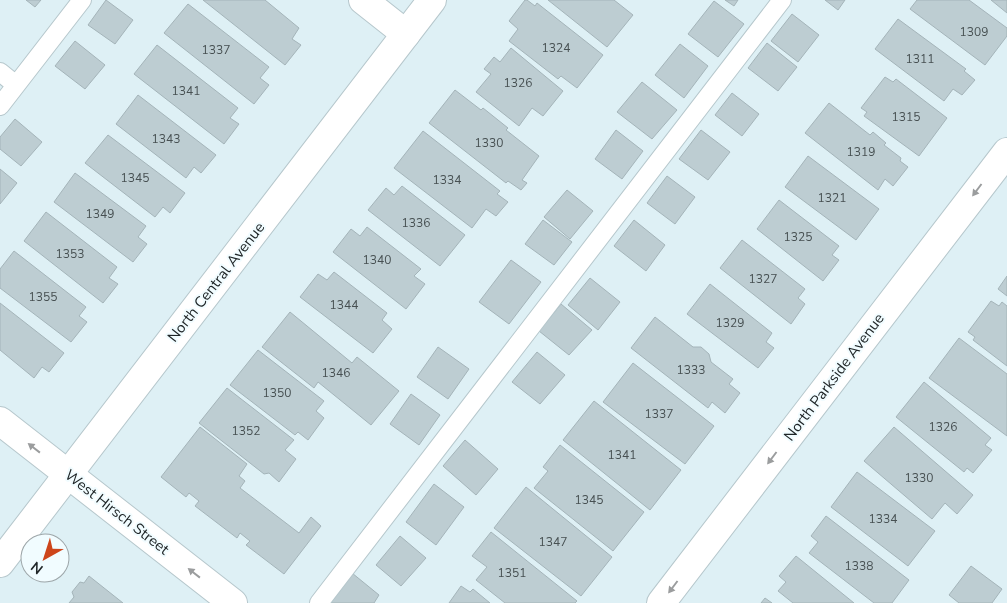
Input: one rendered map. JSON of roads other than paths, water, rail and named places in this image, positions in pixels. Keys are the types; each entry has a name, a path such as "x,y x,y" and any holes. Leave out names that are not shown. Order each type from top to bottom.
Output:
{"street":[{"path":"363,0 406,34"},
{"name":"North Central Avenue","path":"0,563 432,0"},
{"name":"North Parkside Avenue","path":"661,603 1007,152"},
{"name":"West Hirsch Street","path":"0,421 233,603"}],"lane":[{"path":"0,106 82,0"},
{"path":"319,603 782,0"},
{"path":"0,72 16,85"}]}
